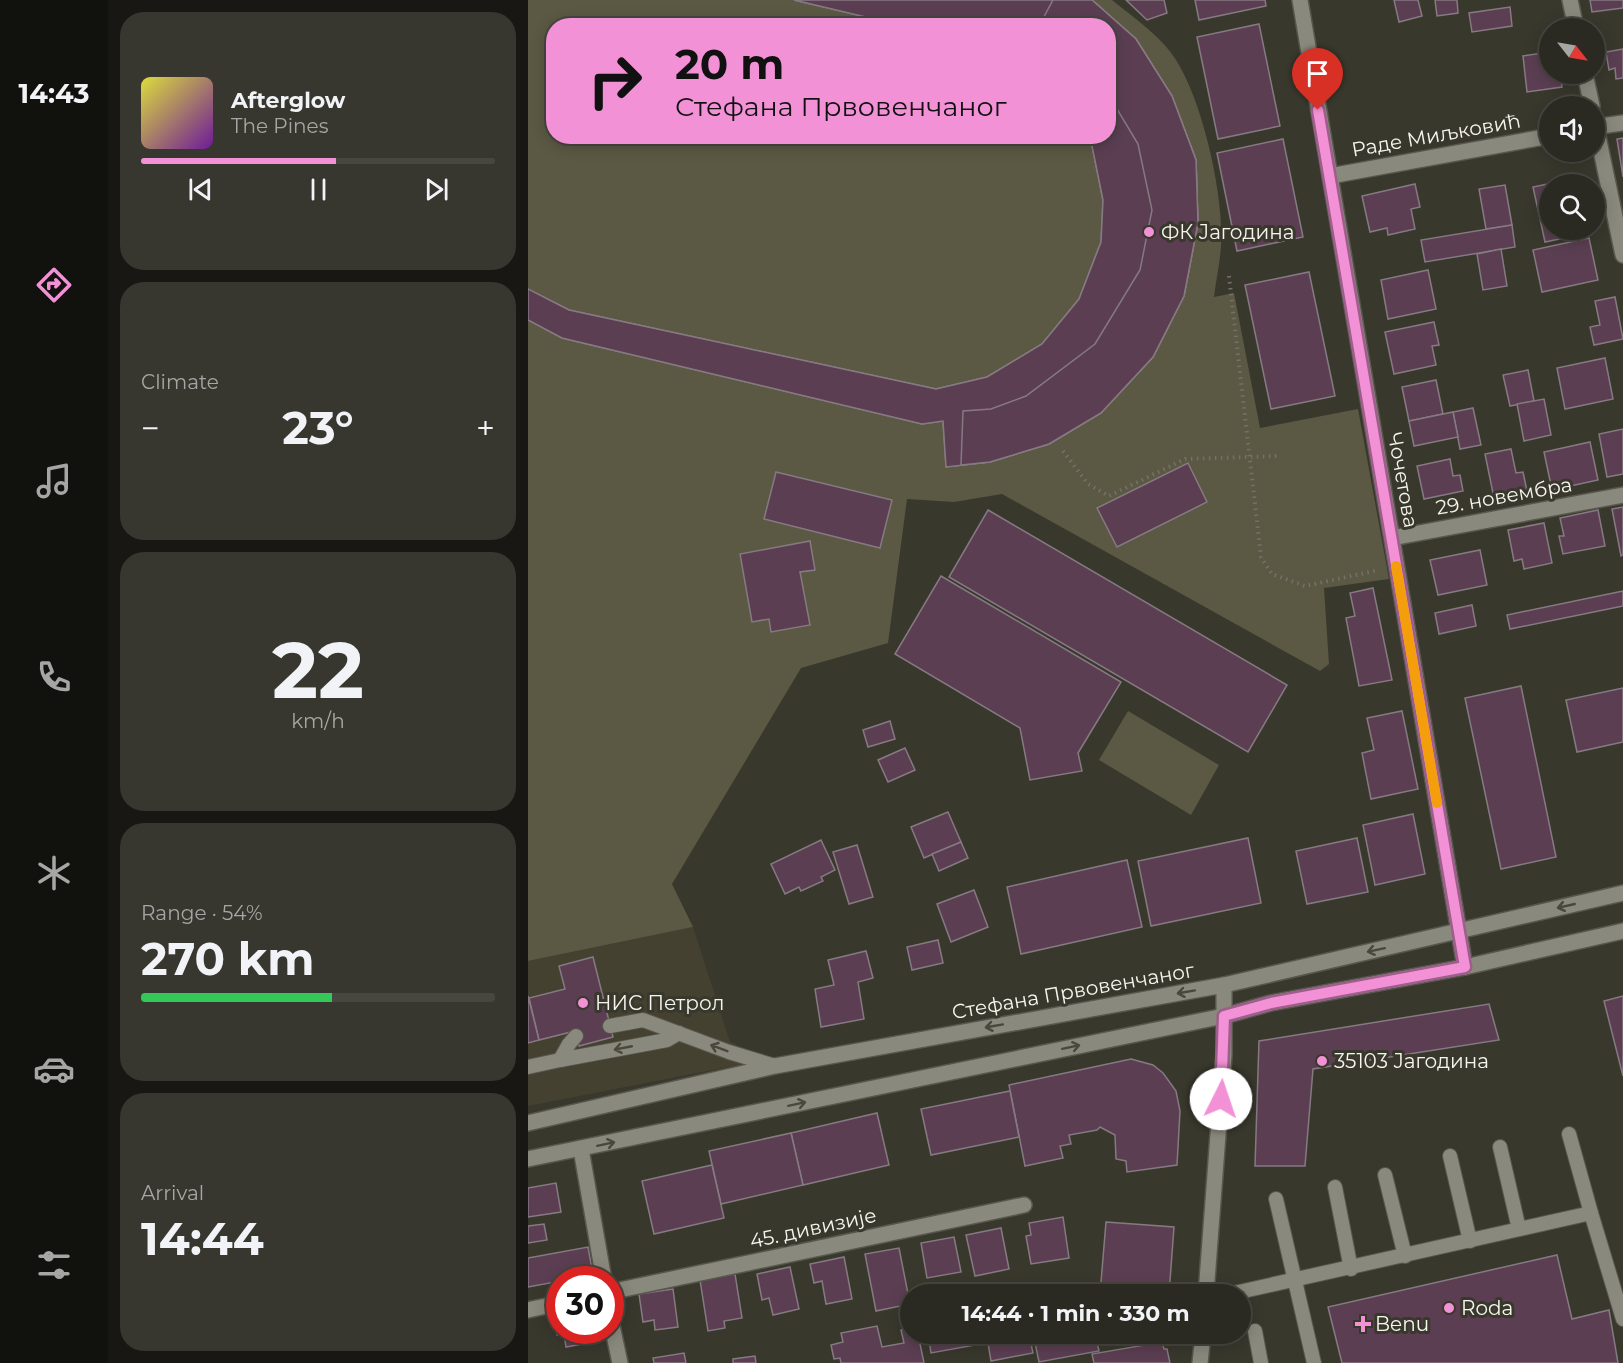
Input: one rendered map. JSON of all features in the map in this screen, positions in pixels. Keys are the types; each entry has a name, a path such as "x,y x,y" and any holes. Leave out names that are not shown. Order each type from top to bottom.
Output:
{"street":[{"name":"Чочетова","path":"1300,0 1465,967"},
{"path":"1570,0 1574,18"},
{"path":"1605,124 1623,123"},
{"name":"Раде Миљковић","path":"1330,176 1539,138"},
{"path":"1603,162 1623,255"},
{"name":"29. новембра","path":"1392,538 1623,495"},
{"name":"Стефана Првовенчаног","path":"528,1123 775,1066 1224,985 1623,893"},
{"path":"528,1159 1224,1016 1271,1003 1465,967 1623,931"},
{"path":"1207,1284 1224,1055 1224,985"},
{"path":"581,1149 602,1266"},
{"name":"45. дивизије","path":"624,1289 1024,1205"},
{"path":"528,1310 546,1306"},
{"path":"616,1344 620,1363"},
{"path":"1200,1363 1202,1344"}],"lane":[{"path":"610,1026 643,1020 729,1052 775,1066"},
{"path":"528,1067 667,1040 679,1032"},
{"path":"560,1060 568,1044 576,1036"},
{"path":"1569,1134 1623,1320"},
{"path":"1500,1147 1520,1229"},
{"path":"1450,1156 1470,1241"},
{"path":"1384,1175 1404,1256"},
{"path":"1335,1187 1351,1269"},
{"path":"1276,1199 1314,1363"},
{"path":"1251,1290 1591,1213"},
{"path":"1255,1331 1261,1363"}],"path":[{"path":"1229,276 1261,557 1272,574 1305,586 1396,567"},
{"path":"1063,451 1088,484 1109,496 1185,459 1278,456"}],"shaded area":[{"path":"528,0 1112,0 1147,28 1170,51 1186,78 1195,100 1210,150 1219,202 1221,246 1214,297 1234,293 1260,428 1358,409 1389,579 1324,588 1329,664 1320,671 1002,494 954,502 907,499 888,643 801,668 672,884 693,927 528,961"},
{"path":"1128,711 1219,765 1191,815 1099,760"},
{"path":"693,927 730,1042 769,1059 528,1106 528,961"}],"building":[{"name":"ФК Јагодина","path":"794,0 1092,0 1112,18 870,18"},
{"name":"ФК Јагодина","path":"794,0 1092,0 1112,18 870,18"},
{"path":"1053,0 1092,0 1112,18 1043,18"},
{"path":"1126,0 1164,0 1167,13 1147,20"},
{"path":"1195,0 1265,0 1266,6 1199,20"},
{"path":"1394,0 1418,0 1422,16 1399,22"},
{"path":"1435,0 1457,0 1458,13 1437,16"},
{"path":"1590,0 1623,0 1623,8 1592,12"},
{"path":"1510,7 1512,26 1472,32 1469,13"},
{"name":"ФК Јагодина","path":"1116,21 1136,39 1172,96 1196,160 1198,223 1184,296 1153,357 1101,413 1049,444 990,462 946,467 943,421 922,424 562,338 528,320 528,289 569,310 936,389 987,377 1042,344 1079,299 1101,242 1103,200 1092,144 1116,144"},
{"name":"ФК Јагодина","path":"1116,21 1136,39 1172,96 1196,160 1198,223 1184,296 1153,357 1101,413 1049,444 990,462 946,467 943,421 922,424 562,338 528,320 528,289 569,310 936,389 987,377 1042,344 1079,299 1101,242 1103,200 1092,144 1116,144"},
{"path":"1116,21 1136,39 1172,96 1196,160 1198,223 1184,296 1153,357 1101,413 1049,444 990,462 961,465 963,411 991,409 1026,396 1095,344 1140,270 1152,210 1138,144 1116,107"},
{"path":"1259,24 1280,126 1218,139 1197,37"},
{"path":"1623,49 1623,78 1616,79 1615,68 1609,70 1606,52"},
{"path":"1539,54 1539,84 1562,84 1562,87 1527,92 1523,56"},
{"path":"1623,138 1623,177 1617,139"},
{"path":"1283,139 1303,237 1237,251 1217,153"},
{"path":"1415,184 1420,207 1411,209 1415,229 1388,235 1387,228 1370,232 1362,196"},
{"path":"1505,185 1512,225 1486,229 1479,189"},
{"path":"1539,186 1539,214 1533,187"},
{"path":"1512,225 1515,247 1425,262 1421,240"},
{"path":"1589,240 1598,280 1542,292 1533,250"},
{"path":"1501,249 1507,286 1483,290 1477,254"},
{"path":"1428,270 1436,309 1388,319 1381,280"},
{"path":"1309,272 1335,396 1271,409 1245,285"},
{"path":"1615,297 1623,339 1594,345 1590,327 1600,325 1595,301"},
{"path":"1434,322 1439,345 1432,346 1436,365 1394,374 1385,332"},
{"path":"1605,358 1613,399 1565,409 1557,368"},
{"path":"1528,370 1534,401 1510,406 1503,375"},
{"path":"1436,380 1443,414 1409,421 1402,387"},
{"path":"1544,399 1551,435 1524,441 1517,404"},
{"path":"1473,408 1481,445 1460,449 1453,412"},
{"path":"1453,412 1458,437 1414,446 1409,421"},
{"path":"1623,429 1623,474 1607,477 1599,434"},
{"path":"1590,442 1598,480 1552,490 1544,452"},
{"path":"1511,449 1516,473 1523,472 1527,491 1494,498 1485,454"},
{"path":"1450,459 1453,476 1460,475 1463,491 1424,499 1417,466"},
{"path":"1188,463 1207,502 1117,547 1097,508"},
{"path":"776,472 892,500 880,548 764,519"},
{"path":"1623,507 1623,555 1621,556 1612,509"},
{"path":"988,510 1287,685 1248,752 949,577"},
{"path":"1598,510 1605,546 1563,554 1559,536 1564,536 1560,518"},
{"path":"1544,523 1552,563 1524,569 1522,559 1514,561 1508,530"},
{"path":"810,541 815,570 800,572 810,625 771,632 769,619 752,622 740,554"},
{"path":"1480,550 1487,585 1438,595 1430,560"},
{"path":"941,576 1121,682 1078,753 1082,771 1030,780 1020,728 895,654"},
{"path":"1373,588 1392,680 1359,686 1346,618 1355,616 1350,593"},
{"path":"1623,591 1623,606 1510,629 1507,615"},
{"path":"1472,605 1476,626 1439,634 1435,613"},
{"path":"1521,686 1556,857 1501,869 1465,698"},
{"path":"1623,688 1623,742 1577,752 1566,700"},
{"path":"1402,711 1418,789 1371,799 1362,753 1374,750 1367,718"},
{"path":"890,721 895,739 868,747 863,730"},
{"path":"905,748 915,770 888,782 878,760"},
{"path":"948,812 961,842 924,858 911,827"},
{"path":"1413,814 1425,874 1375,885 1363,825"},
{"path":"1248,838 1261,903 1151,926 1138,861"},
{"path":"1357,838 1368,892 1307,904 1296,851"},
{"path":"821,840 835,870 821,877 823,881 801,891 799,887 785,894 771,864"},
{"path":"961,842 968,858 939,871 932,854"},
{"path":"857,845 873,897 849,904 833,852"},
{"path":"1127,860 1142,927 1021,954 1007,887"},
{"path":"974,890 988,927 951,942 937,904"},
{"path":"938,940 943,963 912,970 907,947"},
{"path":"866,951 873,978 858,982 864,1019 821,1027 815,989 834,985 828,960"},
{"path":"593,957 613,1037 579,1046 575,1031 539,1040 529,998 565,989 559,966"},
{"path":"528,996 539,1040 528,1043"},
{"path":"1623,996 1623,1076 1604,1001"},
{"path":"1489,1004 1499,1040 1313,1069 1305,1166 1255,1166 1259,1041"},
{"path":"1131,1059 1153,1065 1163,1073 1176,1091 1180,1111 1177,1165 1127,1172 1126,1161 1116,1159 1115,1135 1100,1127 1097,1130 1069,1135 1071,1144 1060,1146 1063,1158 1025,1166 1009,1085"},
{"path":"1010,1091 1019,1137 931,1155 921,1109"},
{"path":"877,1113 889,1165 803,1185 791,1133"},
{"path":"791,1133 803,1185 721,1204 709,1151"},
{"path":"712,1165 724,1218 654,1234 642,1181"},
{"path":"556,1183 561,1212 528,1217 528,1188"},
{"path":"1063,1217 1069,1258 1031,1264 1026,1236 1031,1235 1029,1223"},
{"path":"1106,1222 1174,1227 1170,1284 1101,1284"},
{"path":"544,1224 547,1240 528,1243 528,1226"},
{"path":"1001,1228 1009,1269 975,1276 966,1235"},
{"path":"954,1237 961,1272 927,1278 921,1243"},
{"path":"588,1247 591,1266 546,1266 546,1284 528,1287 528,1258"},
{"path":"899,1248 906,1284 900,1284 900,1306 876,1311 865,1254"},
{"name":"Roda","path":"1557,1255 1572,1319 1609,1310 1618,1363 1342,1363 1328,1307"},
{"path":"844,1257 852,1299 826,1304 822,1281 814,1283 810,1264"},
{"path":"790,1267 799,1309 773,1315 769,1298 762,1300 757,1274"},
{"path":"735,1274 742,1318 724,1321 725,1328 708,1331 700,1280"},
{"path":"673,1289 678,1327 655,1330 654,1320 643,1322 639,1294"},
{"path":"877,1326 882,1347 900,1344 920,1344 924,1363 841,1363 840,1358 834,1359 831,1345 843,1342 841,1333"},
{"path":"566,1344 582,1344 566,1347"},
{"path":"930,1344 981,1344 931,1353"},
{"path":"988,1344 1031,1344 1033,1353 991,1361"},
{"path":"1035,1344 1097,1344 1099,1351 1039,1362"},
{"path":"1163,1344 1164,1349 1167,1349 1170,1363 1094,1363 1092,1354"},
{"path":"684,1353 686,1363 654,1363 653,1358"},
{"path":"755,1356 756,1363 733,1363 733,1359"}],"slow traffic":[{"path":"1396,566 1437,803"}],"place":[{"name":"ФК Јагодина","path":"1149,232"},
{"name":"НИС Петрол","path":"583,1003"},
{"name":"35103 Јагодина","path":"1322,1061"},
{"name":"Roda","path":"1449,1308"},
{"name":"Benu","path":"1363,1324"}],"route":[{"path":"1221,1099 1224,1016 1271,1003 1465,967 1318,110"}]}
